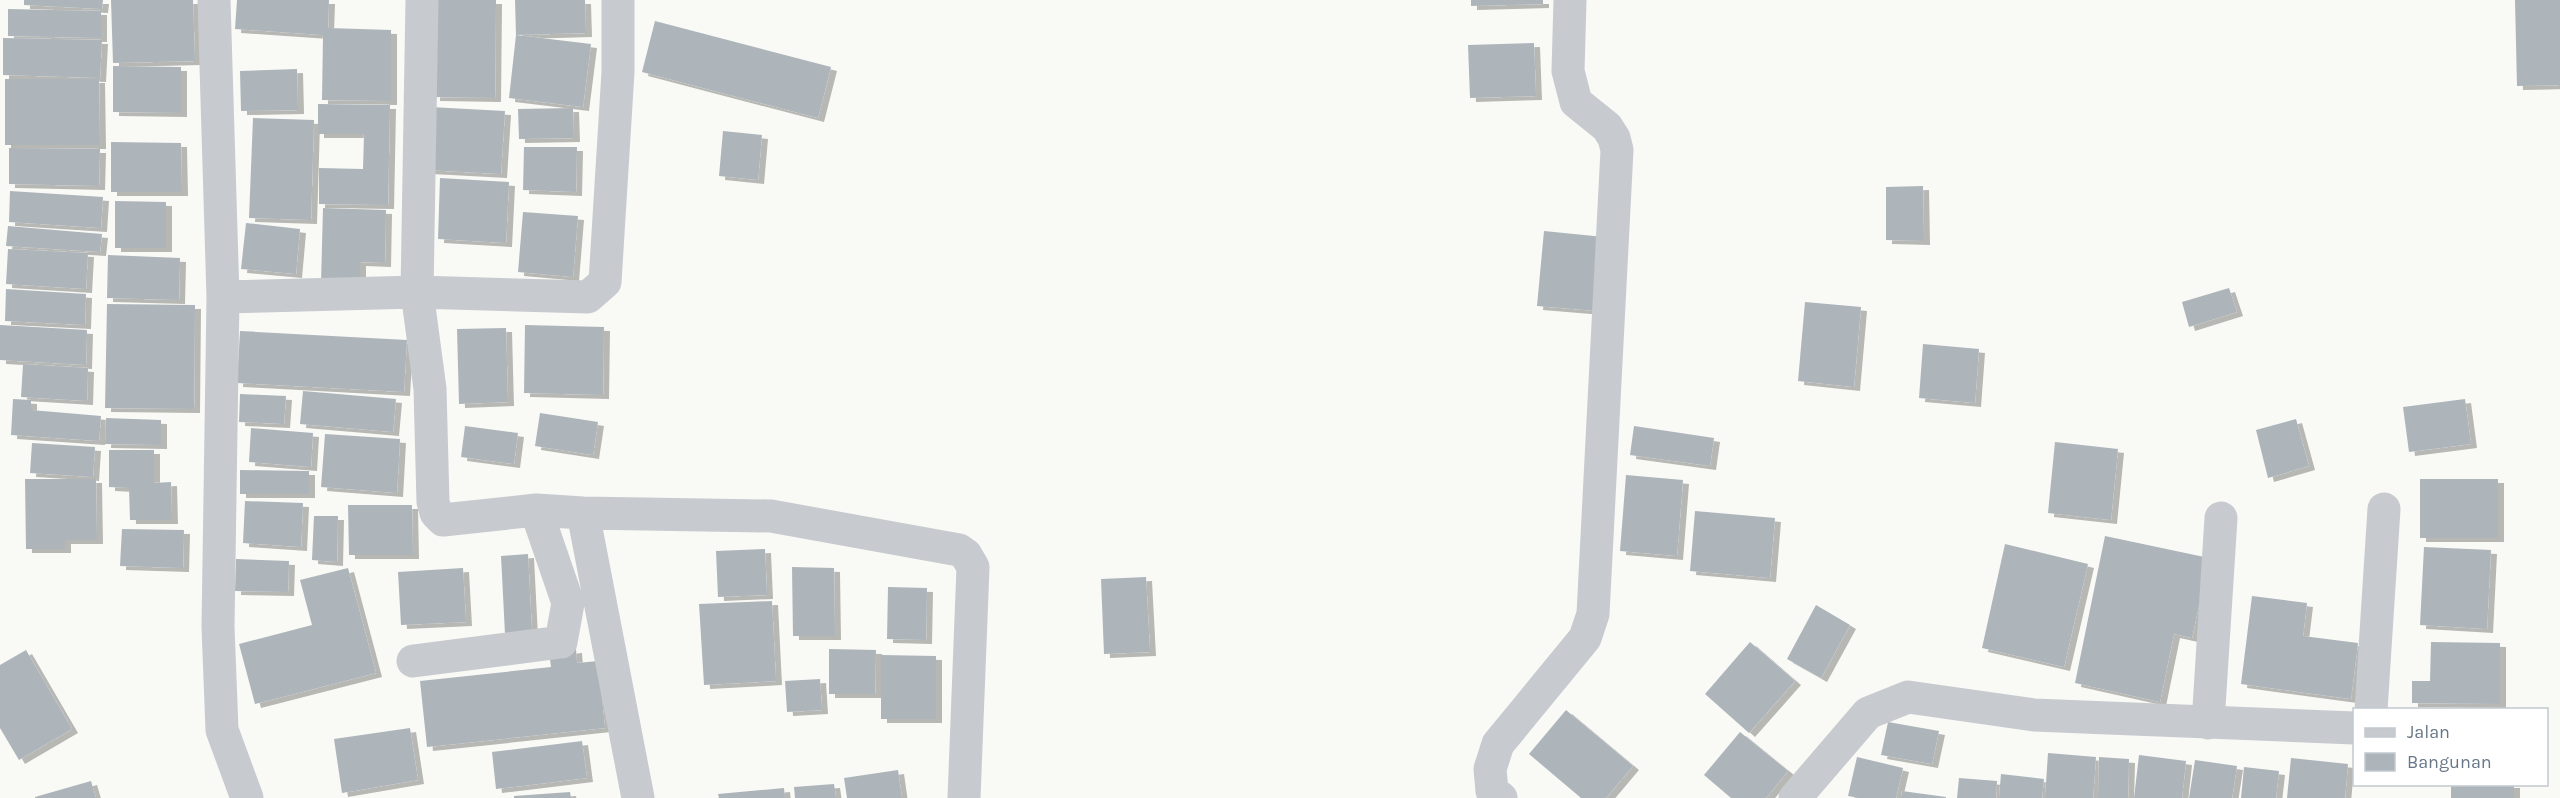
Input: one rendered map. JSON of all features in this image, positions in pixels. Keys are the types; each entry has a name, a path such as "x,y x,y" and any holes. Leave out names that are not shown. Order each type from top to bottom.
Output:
{"street":[{"path":"214,0 222,297 218,627 222,730 247,798"},
{"path":"422,0 417,292 430,388 433,502 436,513 443,520 536,510 771,516 958,550 966,555 973,567 964,798"},
{"path":"222,297 417,292 588,297 605,282 618,72 618,0"},
{"path":"1493,796 1490,769 1498,744 1585,638 1593,614 1617,150 1614,138 1607,127 1576,102 1568,71 1570,0"},
{"path":"2371,708 2384,509"},
{"path":"413,661 561,642 568,603 536,510"},
{"path":"583,513 638,798"},
{"path":"2208,723 2222,518"},
{"path":"1795,798 1868,713 1908,697 2034,715 2353,728"}],"building":[{"path":"24,0 103,0 102,9 24,5"},
{"path":"111,0 193,0 195,61 113,63"},
{"path":"237,0 329,0 328,28 391,30 391,101 322,100 323,35 235,29"},
{"path":"435,0 496,0 495,98 434,97"},
{"path":"515,0 585,0 586,33 516,35"},
{"path":"1471,0 1543,0 1543,4 1471,6"},
{"path":"2515,0 2560,0 2560,85 2517,86"},
{"path":"8,9 101,11 101,38 8,36"},
{"path":"655,21 831,67 818,118 642,72"},
{"path":"516,35 591,44 583,107 509,98"},
{"path":"3,38 102,40 100,78 3,75"},
{"path":"1534,43 1536,96 1470,98 1468,45"},
{"path":"113,66 181,67 181,113 113,112"},
{"path":"297,69 298,110 241,111 240,71"},
{"path":"5,79 99,79 100,145 5,145"},
{"path":"318,104 390,105 388,205 319,204 319,168 363,169 364,134 318,134"},
{"path":"430,107 505,111 501,174 426,170"},
{"path":"573,108 574,138 519,139 518,109"},
{"path":"253,118 314,120 311,220 249,218"},
{"path":"723,131 762,135 758,180 719,176"},
{"path":"111,142 181,143 182,192 111,192"},
{"path":"524,147 577,147 576,192 523,190"},
{"path":"9,148 100,149 99,186 9,184"},
{"path":"440,178 509,182 506,243 438,239"},
{"path":"1923,186 1924,241 1886,240 1886,187"},
{"path":"10,191 103,197 101,228 9,222"},
{"path":"115,201 166,202 166,248 115,248"},
{"path":"323,208 386,210 385,263 360,262 360,284 321,283"},
{"path":"523,212 578,216 573,277 518,272"},
{"path":"246,223 300,229 296,274 241,269"},
{"path":"8,226 102,234 100,252 6,246"},
{"path":"1544,231 1604,237 1597,311 1537,306"},
{"path":"8,249 88,253 86,289 6,284"},
{"path":"108,255 180,258 179,300 107,298"},
{"path":"2229,288 2237,312 2189,327 2182,302"},
{"path":"6,289 86,294 85,325 5,321"},
{"path":"1805,302 1861,307 1854,387 1798,381"},
{"path":"107,304 195,305 194,409 105,408"},
{"path":"0,325 87,330 86,365 0,360"},
{"path":"525,325 604,327 603,395 524,393"},
{"path":"506,328 508,402 459,404 457,329"},
{"path":"240,331 407,340 404,392 237,383"},
{"path":"1923,344 1979,349 1975,403 1919,398"},
{"path":"23,364 88,368 87,401 21,397"},
{"path":"303,391 396,399 393,432 300,424"},
{"path":"240,394 286,396 284,424 239,422"},
{"path":"13,399 31,400 31,410 101,416 99,441 11,435"},
{"path":"2465,399 2471,444 2409,452 2403,407"},
{"path":"540,413 598,422 593,455 535,446"},
{"path":"106,418 161,420 161,445 105,444"},
{"path":"2296,419 2309,466 2268,478 2256,430"},
{"path":"465,426 518,433 514,464 461,457"},
{"path":"1634,426 1714,438 1710,466 1630,455"},
{"path":"251,428 313,433 311,467 249,462"},
{"path":"325,434 400,439 397,493 321,487"},
{"path":"2055,442 2118,449 2111,520 2048,513"},
{"path":"32,443 95,447 93,477 30,473"},
{"path":"109,450 154,450 154,483 171,482 172,520 130,520 129,488 109,487"},
{"path":"240,470 309,471 309,494 240,494"},
{"path":"1626,475 1683,480 1677,556 1620,551"},
{"path":"25,479 96,479 97,540 65,540 65,549 26,549"},
{"path":"2420,479 2498,479 2498,538 2420,538"},
{"path":"245,501 303,503 301,547 243,543"},
{"path":"348,505 412,505 413,555 349,555"},
{"path":"1695,511 1775,518 1770,578 1690,571"},
{"path":"314,516 338,516 337,562 312,560"},
{"path":"122,529 184,530 183,568 120,566"},
{"path":"2105,536 2209,558 2192,638 2174,634 2160,702 2075,683"},
{"path":"2005,544 2088,564 2064,667 1982,648"},
{"path":"2424,547 2491,550 2487,629 2420,625"},
{"path":"765,549 767,595 718,597 716,551"},
{"path":"528,554 532,633 505,634 501,556"},
{"path":"236,559 289,561 288,592 235,591"},
{"path":"792,567 834,568 835,636 793,636"},
{"path":"348,568 376,673 255,704 239,644 312,625 300,580"},
{"path":"463,568 466,622 401,625 398,572"},
{"path":"1146,577 1150,652 1104,654 1101,579"},
{"path":"888,587 927,588 926,640 887,639"},
{"path":"2252,596 2307,603 2303,636 2358,643 2351,699 2241,684"},
{"path":"772,601 776,681 704,685 699,604"},
{"path":"1816,605 1850,625 1821,678 1787,659"},
{"path":"1750,642 1795,681 1749,733 1705,694"},
{"path":"2431,642 2500,643 2500,704 2412,703 2412,681 2430,681"},
{"path":"576,649 577,663 598,661 605,728 427,747 420,681 551,667 549,652"},
{"path":"829,649 876,650 875,694 829,694"},
{"path":"26,650 72,729 19,760 0,728 0,665"},
{"path":"881,655 936,656 936,719 881,719"},
{"path":"820,679 822,710 787,712 785,681"},
{"path":"1566,710 1633,766 1606,798 1581,798 1529,754"},
{"path":"1888,722 1939,731 1932,764 1881,755"},
{"path":"410,728 418,780 342,793 334,739"},
{"path":"1740,732 1788,771 1766,798 1731,798 1704,775"},
{"path":"582,741 587,778 496,789 492,752"},
{"path":"2048,753 2096,757 2093,798 2045,798"},
{"path":"2139,755 2186,761 2182,798 2134,798"},
{"path":"1857,757 1903,768 1896,798 1848,796"},
{"path":"2099,757 2129,759 2128,798 2098,798"},
{"path":"2291,758 2348,764 2345,798 2287,798"},
{"path":"2195,760 2237,766 2232,798 2189,798"},
{"path":"2244,767 2279,771 2276,798 2241,798"},
{"path":"898,770 902,798 847,798 844,778"},
{"path":"2001,774 2044,779 2042,798 1999,798"},
{"path":"1959,778 1997,781 1996,798 1957,798"},
{"path":"91,781 96,798 35,798 35,797"},
{"path":"834,784 836,798 795,798 794,787"},
{"path":"2451,786 2514,786 2514,798 2451,798"},
{"path":"784,788 785,798 719,798 718,794"},
{"path":"1902,791 1946,797 1946,798 1901,798"},
{"path":"570,792 571,798 514,798 514,796"}]}
